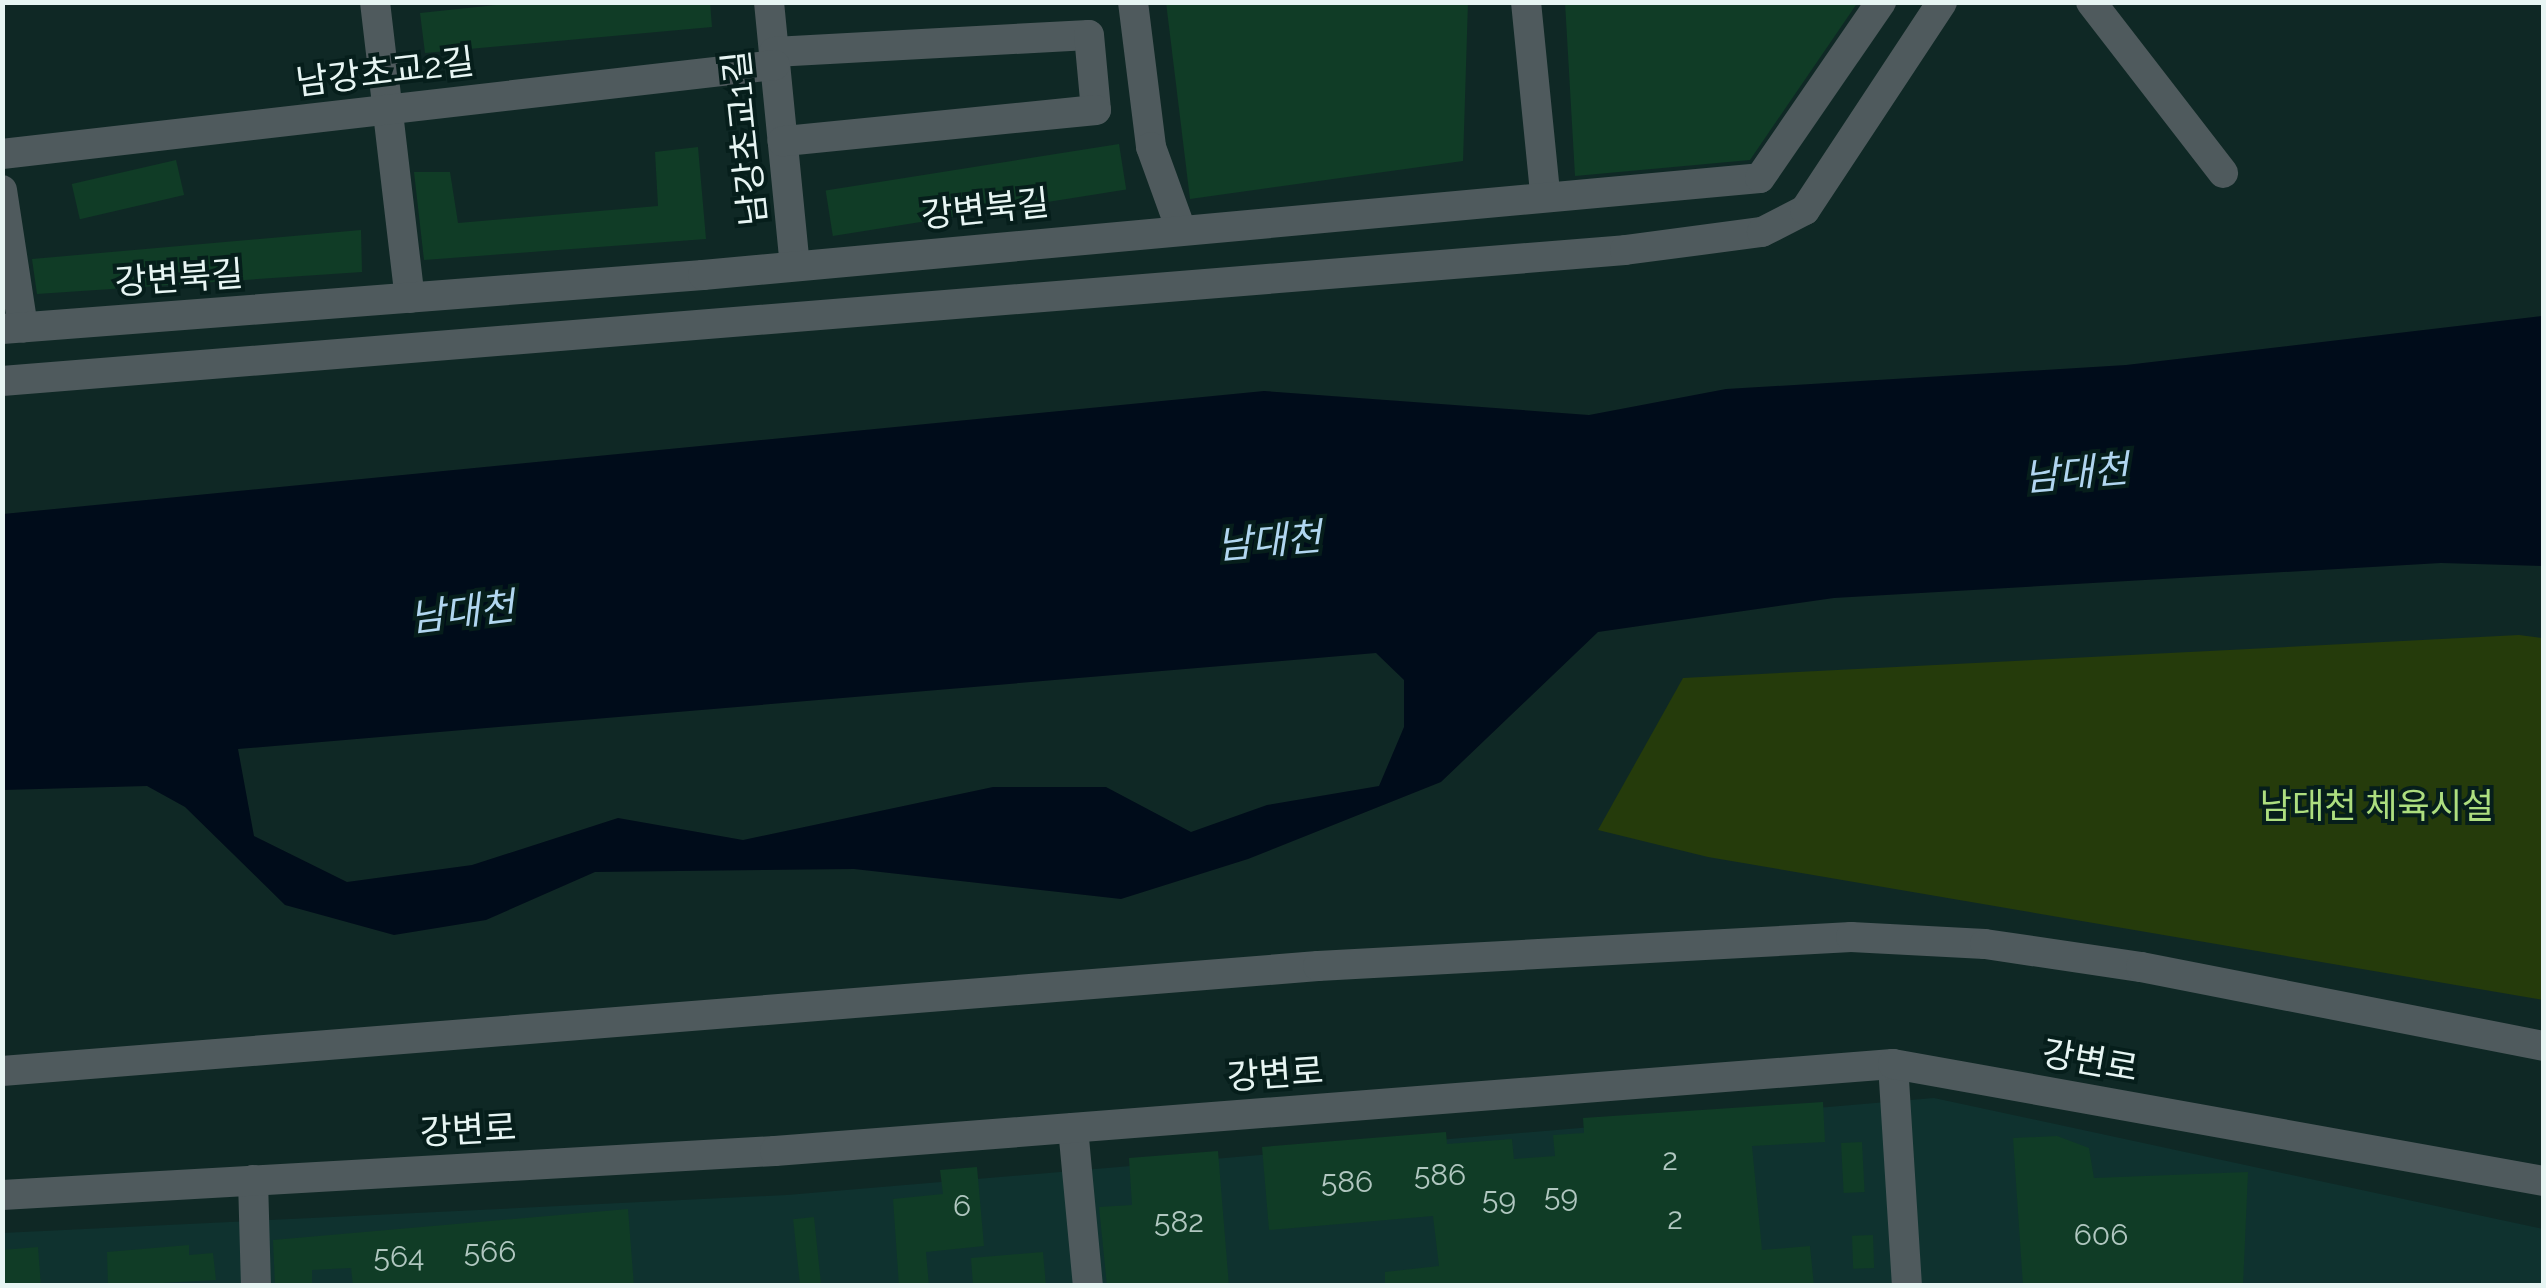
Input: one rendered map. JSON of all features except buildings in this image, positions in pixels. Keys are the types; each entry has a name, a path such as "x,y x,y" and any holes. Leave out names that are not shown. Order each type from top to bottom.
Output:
{"street":[{"path":"375,2 382,110 410,298"},
{"name":"남강초교1길","path":"769,2 796,266"},
{"path":"1133,2 1151,147 1180,227"},
{"path":"1526,2 1545,192"},
{"name":"강변북길","path":"13,328 796,266 1770,173 1881,2"},
{"path":"2,381 1624,250 1762,232 1805,210 1942,2"},
{"path":"2091,2 2223,172"},
{"name":"남강초교2길","path":"2,154 775,59 1089,35 1096,110 783,140"},
{"path":"2,190 13,328"},
{"path":"2,1071 1318,966 1851,937 1985,944 2128,965 2544,1046"},
{"path":"1894,1064 1907,1286"},
{"name":"강변로","path":"2,1194 1073,1128 1894,1064 2544,1182"},
{"path":"1073,1128 1088,1286"},
{"path":"253,1180 256,1286"}],"shaded area":[{"path":"1934,1098 2543,1229 2544,1285 3,1286 2,1233 787,1195"}],"green space":[{"name":"남대천 체육시설","path":"2519,635 2543,638 2543,1000 1708,857 1598,830 1683,678"}],"water":[{"name":"남대천","path":"2543,316 2543,566 2441,563 1834,598 1598,632 1441,782 1248,859 1121,899 854,869 595,872 486,920 394,935 285,905 185,807 147,786 3,790 3,514 1264,391 1589,415 1726,389 2126,365","holes":["1376,653 1404,680 1404,727 1379,786 1267,805 1191,832 1106,787 993,787 743,840 618,818 472,865 347,882 254,836 238,749"]}]}
